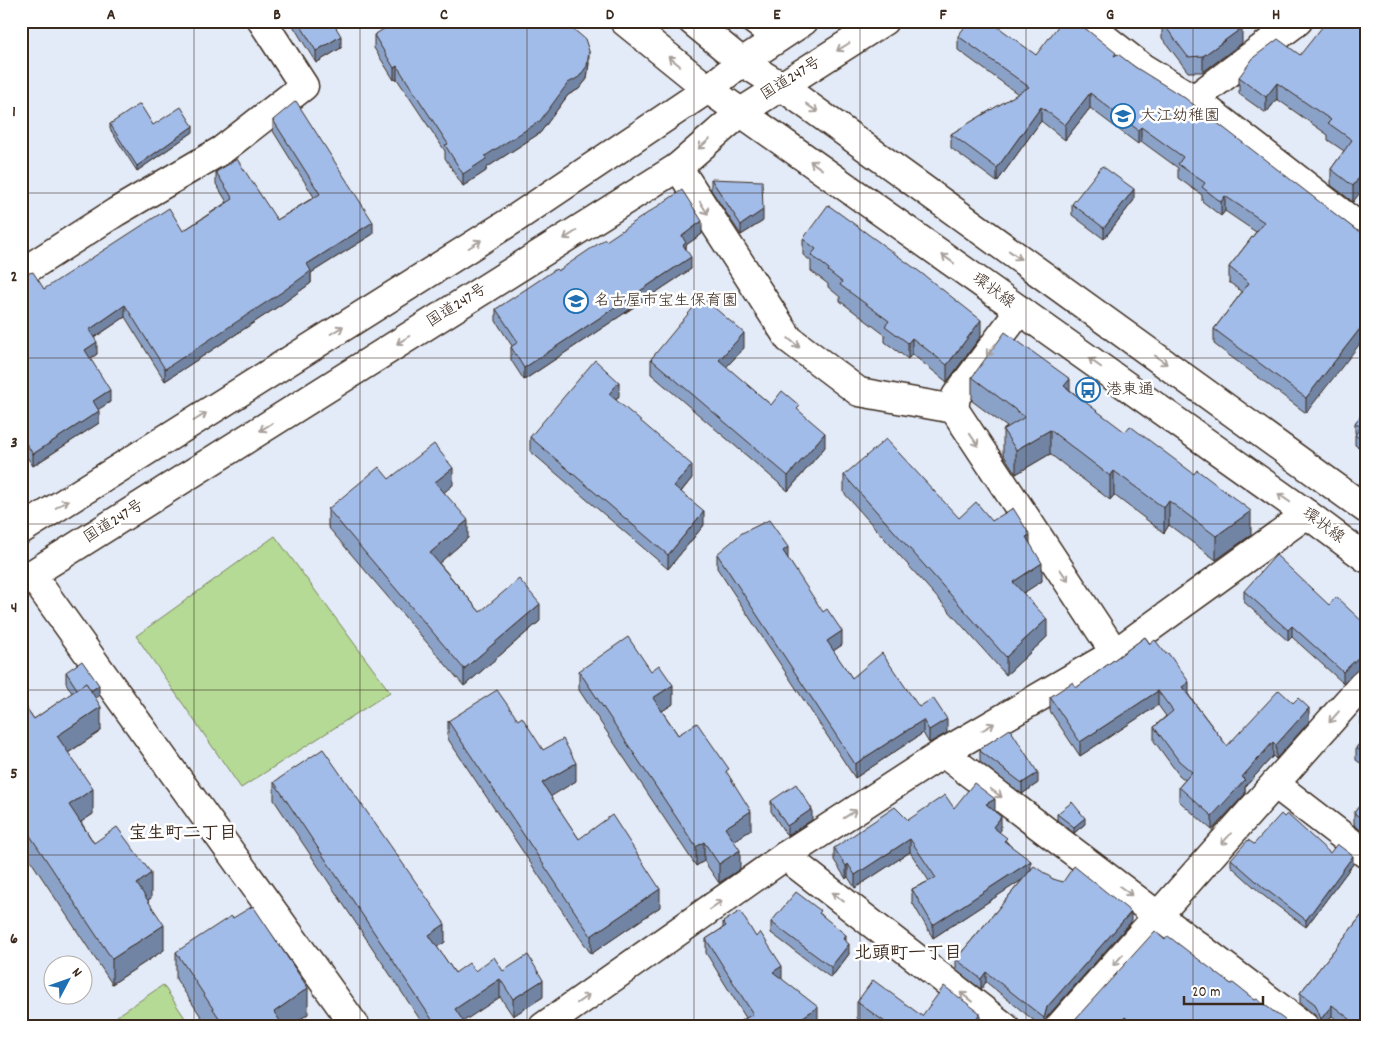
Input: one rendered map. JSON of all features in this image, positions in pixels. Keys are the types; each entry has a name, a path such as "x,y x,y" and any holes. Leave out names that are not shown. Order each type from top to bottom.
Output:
{"main road":[{"path":"21,273 116,212 222,150 304,86 262,21"},
{"path":"692,21 742,62 781,86 1366,509"},
{"path":"755,21 778,38"},
{"path":"21,530 516,218 708,89 742,62 804,21"},
{"name":"国道247号","path":"26,577 678,167 741,112 884,21"},
{"path":"1083,21 1143,68 1194,99 1366,232"},
{"path":"1194,99 1298,21"},
{"name":"環状線","path":"625,22 708,89 1307,514 1366,558"},
{"path":"678,167 789,339 859,392 954,409"},
{"path":"1020,310 956,396 954,409 1115,653"},
{"path":"543,1027 785,856 943,753 1115,653 1307,514"},
{"path":"26,577 356,1027"},
{"path":"1059,1027 1366,681"},
{"path":"943,753 1305,1027"},
{"path":"1276,784 1366,854"},
{"path":"785,856 1005,1027"}],"green space":[{"path":"275,536 390,692 241,788 136,636"},
{"path":"163,985 191,1027 101,1027"}],"building":[{"path":"298,21 332,21 341,36 316,51"},
{"path":"397,21 549,21 554,25 571,27 585,39 589,51 587,66 579,77 568,83 540,121 485,156 486,159 463,174 445,145 448,144 397,66 394,68 374,35"},
{"path":"969,21 990,21 1036,55 1062,21 1076,21 1116,53 1114,56 1118,54 1135,67 1185,98 1356,230 1366,233 1366,321 1306,398 1214,329 1249,283 1229,267 1264,222 1225,196 1221,202 1202,187 1205,183 1178,164 1183,157 1141,127 1138,130 1090,93 1065,125 1041,107 997,168 951,134 1029,87 958,36"},
{"path":"1163,21 1237,21 1242,28 1203,56 1188,57"},
{"path":"1327,21 1366,21 1366,168 1353,186 1331,169 1352,140 1328,123 1331,120 1277,83 1266,97 1239,77 1254,57 1278,39 1300,55"},
{"path":"296,101 373,222 307,264 311,271 282,292 165,369 125,305 89,330 97,342 85,350 110,390 93,401 99,411 33,454 25,442 21,444 21,275 33,272 44,289 169,208 183,231 233,199 216,172 237,159 277,220 320,194 273,120"},
{"path":"140,104 153,125 181,107 193,126 137,166 110,124"},
{"path":"1102,166 1134,189 1104,228 1072,204"},
{"path":"711,179 762,181 763,210 741,225"},
{"path":"682,190 702,221 682,236 686,243 683,245 691,257 524,368 511,347 518,342 496,309 556,269 558,271 605,239 606,241"},
{"path":"828,205 920,272 981,320 947,365 912,338 908,343 885,326 889,321 840,285 842,282 811,255 816,249 803,239"},
{"path":"702,297 744,333 719,360 771,405 782,391 800,406 797,409 825,433 788,476 651,359"},
{"path":"1005,332 1070,379 1064,386 1125,432 1130,426 1194,474 1197,470 1251,511 1216,536 1169,501 1164,508 1114,471 1110,476 1050,430 1016,450 1003,430 1025,417 972,377"},
{"path":"595,360 619,382 609,394 692,465 674,486 704,511 668,555 530,437"},
{"path":"1366,409 1366,443 1355,435 1361,427 1355,423"},
{"path":"886,439 959,518 976,502 992,521 1013,508 1030,535 1026,537 1042,563 1013,582 1047,619 1006,657 844,475"},
{"path":"434,444 453,468 435,482 468,520 430,553 480,612 519,579 540,604 464,669 328,509 379,467 389,479"},
{"path":"769,520 788,547 783,551 823,612 827,609 842,631 827,641 852,678 882,653 919,707 933,698 947,719 929,730 923,720 855,764 717,554 742,533"},
{"path":"1276,555 1329,605 1336,597 1366,625 1366,654 1362,654 1343,672 1292,626 1288,630 1244,591"},
{"path":"628,637 651,671 659,665 673,685 653,698 678,735 697,723 729,769 726,771 751,811 725,828 740,850 719,864 704,842 696,847 579,671"},
{"path":"1145,637 1150,644 1155,640 1166,654 1168,653 1189,682 1182,687 1227,746 1279,690 1293,703 1298,698 1309,708 1276,745 1273,742 1242,777 1245,780 1212,816 1179,787 1192,772 1179,761 1154,727 1173,711 1158,691 1080,742 1050,697 1073,682 1076,688"},
{"path":"82,661 99,685 91,691 86,683 77,689 66,672"},
{"path":"86,683 101,707 57,736 93,789 69,805 94,843 117,827 151,873 137,884 164,925 112,959 21,822 21,700 34,719"},
{"path":"497,690 518,720 522,717 543,750 563,739 576,763 542,783 579,839 612,815 660,889 591,936 448,721"},
{"path":"1366,712 1366,721 1361,718"},
{"path":"1010,729 1038,773 1022,783 980,751 981,748"},
{"path":"1366,735 1366,755 1356,748"},
{"path":"323,749 445,924 429,935 455,973 469,963 475,971 494,957 503,971 528,955 543,980 513,999 500,979 455,1009 467,1027 437,1027 274,782"},
{"path":"974,783 995,799 986,804 1001,817 993,827 1007,838 1004,841 1031,861 933,925 912,889 936,878 910,839 855,875 848,864 846,866 834,848 895,807 908,820 945,795 954,808"},
{"path":"796,784 812,809 787,826 771,801"},
{"path":"1366,797 1366,822 1354,813"},
{"path":"1072,802 1085,818 1074,827 1057,814"},
{"path":"1281,814 1284,817 1287,814 1330,853 1337,844 1353,856 1306,920 1264,888 1231,859 1248,840 1254,844"},
{"path":"1034,866 1053,879 1063,882 1074,866 1131,912 1047,1007 1044,1018 986,972 981,979 956,959"},
{"path":"796,892 821,911 819,913 846,935 843,939 849,944 831,967 771,922"},
{"path":"253,906 308,988 274,1012 284,1027 225,1027 176,952 231,916 233,918"},
{"path":"1366,910 1366,1027 1360,1027 1332,1005 1321,1019 1315,1004 1300,993"},
{"path":"740,911 756,937 760,932 782,966 773,972 818,1007 788,1027 731,1027 753,1014 706,939 726,926 723,922"},
{"path":"1155,931 1165,940 1168,936 1231,984 1233,983 1255,1000 1257,999 1294,1027 1137,1027 1125,1017 1117,1027 1068,1027"},
{"path":"873,980 922,1016 944,986 980,1013 970,1027 892,1027 857,1002"}],"place":[{"name":"大江幼稚園","path":"1123,116"},
{"name":"名古屋市宝生保育園","path":"576,301"},
{"name":"港東通","path":"1088,390"}],"district":[{"name":"宝生町二丁目","path":"183,834"},
{"name":"北頭町一丁目","path":"908,954"}]}
